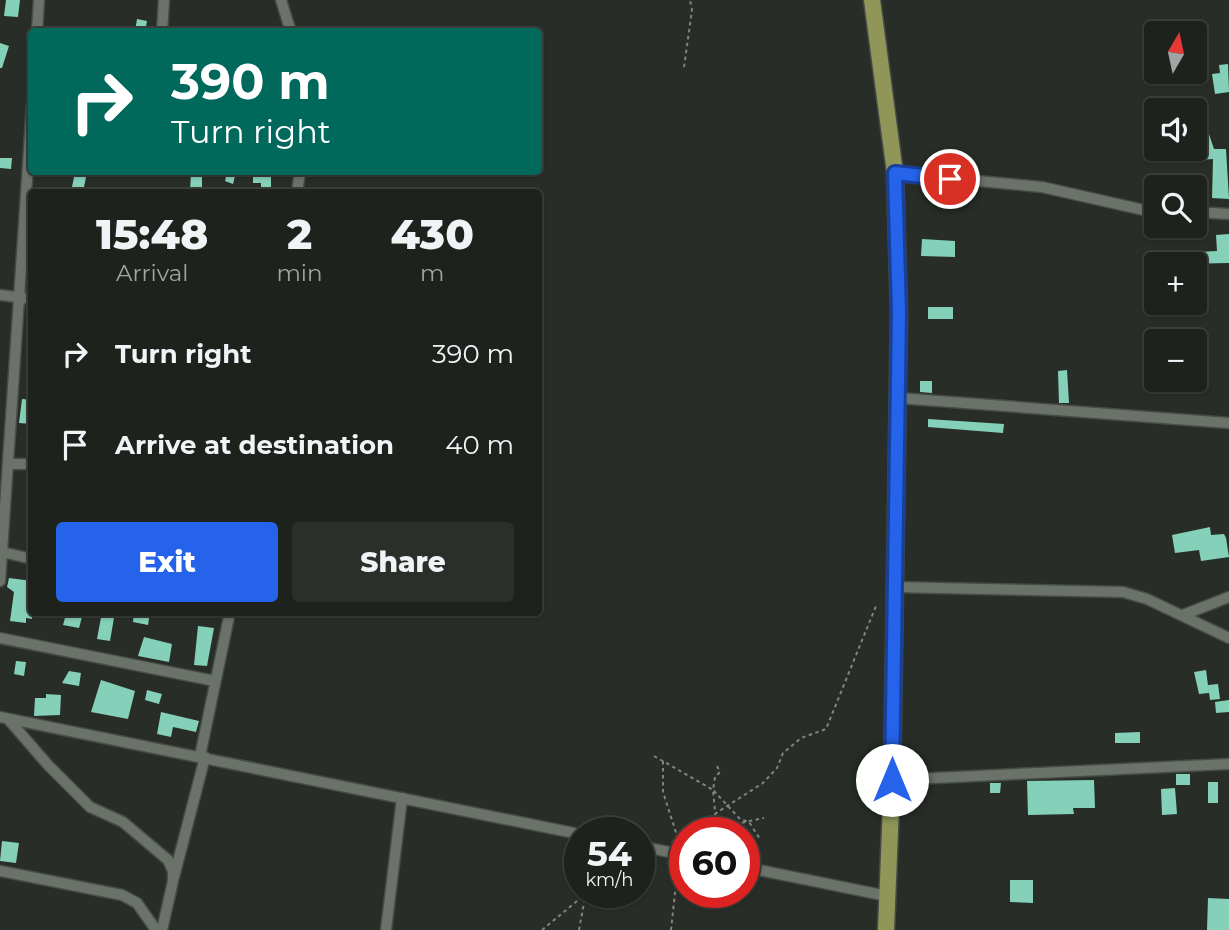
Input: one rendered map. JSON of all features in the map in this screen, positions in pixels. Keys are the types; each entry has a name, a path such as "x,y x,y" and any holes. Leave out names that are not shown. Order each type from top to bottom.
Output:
{"main road":[{"path":"872,0 895,173 898,398 892,780 886,930"}],"street":[{"path":"37,28 39,0"},
{"path":"162,28 164,0"},
{"path":"281,0 290,28"},
{"path":"0,581 28,156"},
{"path":"895,173 1042,187 1144,210"},
{"path":"1207,213 1229,214"},
{"path":"0,295 28,298"},
{"path":"898,398 1229,423"},
{"path":"8,464 28,464"},
{"path":"2,552 28,558"},
{"path":"893,587 1123,592 1183,614 1229,638"},
{"path":"1183,614 1229,597"},
{"path":"162,930 202,778 202,757 229,616"},
{"path":"0,638 215,681"},
{"path":"4,718 564,831"},
{"path":"4,718 90,807 123,822 159,851 168,860 173,871 173,881"},
{"path":"892,780 1229,764"},
{"path":"386,930 402,798"},
{"path":"760,870 887,897"},
{"path":"0,871 122,895 137,903 156,930"}],"path":[{"path":"684,67 692,10 690,0"},
{"path":"710,817 763,783 777,768 783,753 801,738 826,730 876,606"},
{"path":"654,756 713,790 738,817"},
{"path":"663,761 663,792 671,817"},
{"path":"716,817 713,790 715,778 720,772 717,766"},
{"path":"760,819 764,818"},
{"path":"542,930 568,908"},
{"path":"579,930 584,908"},
{"path":"671,930 674,908"}],"building":[{"path":"6,0 20,0 18,17 4,16"},
{"path":"137,19 147,21 146,28 136,28"},
{"path":"0,43 9,46 2,68 0,68"},
{"path":"1228,64 1229,92 1215,94 1212,74 1220,73 1219,65"},
{"path":"1207,134 1214,149 1226,149 1229,199 1212,198 1213,159 1207,159"},
{"path":"0,158 12,158 11,169 0,168"},
{"path":"74,175 86,175 84,189 72,189"},
{"path":"191,175 202,175 202,189 190,189"},
{"path":"226,175 235,175 233,184 225,181"},
{"path":"253,175 271,175 271,189 261,189 261,183 253,183"},
{"path":"1229,234 1229,263 1207,263 1207,252 1198,252 1217,251 1216,235"},
{"path":"922,239 955,241 955,257 921,256"},
{"path":"928,307 953,307 953,319 928,319"},
{"path":"1067,370 1069,403 1059,403 1058,371"},
{"path":"920,381 932,381 932,393 920,392"},
{"path":"22,399 28,400 28,424 19,423"},
{"path":"928,419 1004,424 1003,433 928,427"},
{"path":"1210,527 1211,535 1224,534 1229,557 1201,561 1199,550 1175,553 1172,535"},
{"path":"9,578 28,580 28,616 32,616 32,619 26,618 26,623 10,621 14,592 7,587"},
{"path":"65,616 82,617 79,628 63,625"},
{"path":"101,616 114,616 110,641 97,639"},
{"path":"134,616 149,616 148,625 133,622"},
{"path":"198,626 214,628 207,666 194,665"},
{"path":"144,637 172,644 169,662 138,656"},
{"path":"16,661 26,662 24,676 14,674"},
{"path":"1206,670 1209,693 1199,694 1194,672"},
{"path":"69,671 81,673 79,686 62,683"},
{"path":"101,680 135,691 128,719 91,712"},
{"path":"1218,684 1220,699 1210,700 1208,685"},
{"path":"147,690 162,694 159,704 145,700"},
{"path":"46,694 61,695 60,715 34,716 35,698 46,698"},
{"path":"1229,700 1229,712 1216,713 1215,702"},
{"path":"161,712 199,721 196,732 173,727 171,737 157,734"},
{"path":"1140,732 1140,743 1115,743 1115,733"},
{"path":"1176,774 1190,774 1190,785 1176,785"},
{"path":"1094,780 1095,808 1073,808 1074,814 1028,815 1027,781"},
{"path":"1208,782 1218,782 1218,803 1208,803"},
{"path":"990,783 1001,783 1000,793 990,793"},
{"path":"1175,788 1177,814 1162,815 1161,789"},
{"path":"2,841 19,843 16,863 0,861"},
{"path":"1010,880 1033,880 1033,903 1010,902"},
{"path":"1208,898 1229,899 1229,930 1207,930"}],"route":[{"path":"892,780 899,313 895,173 950,179"}]}
